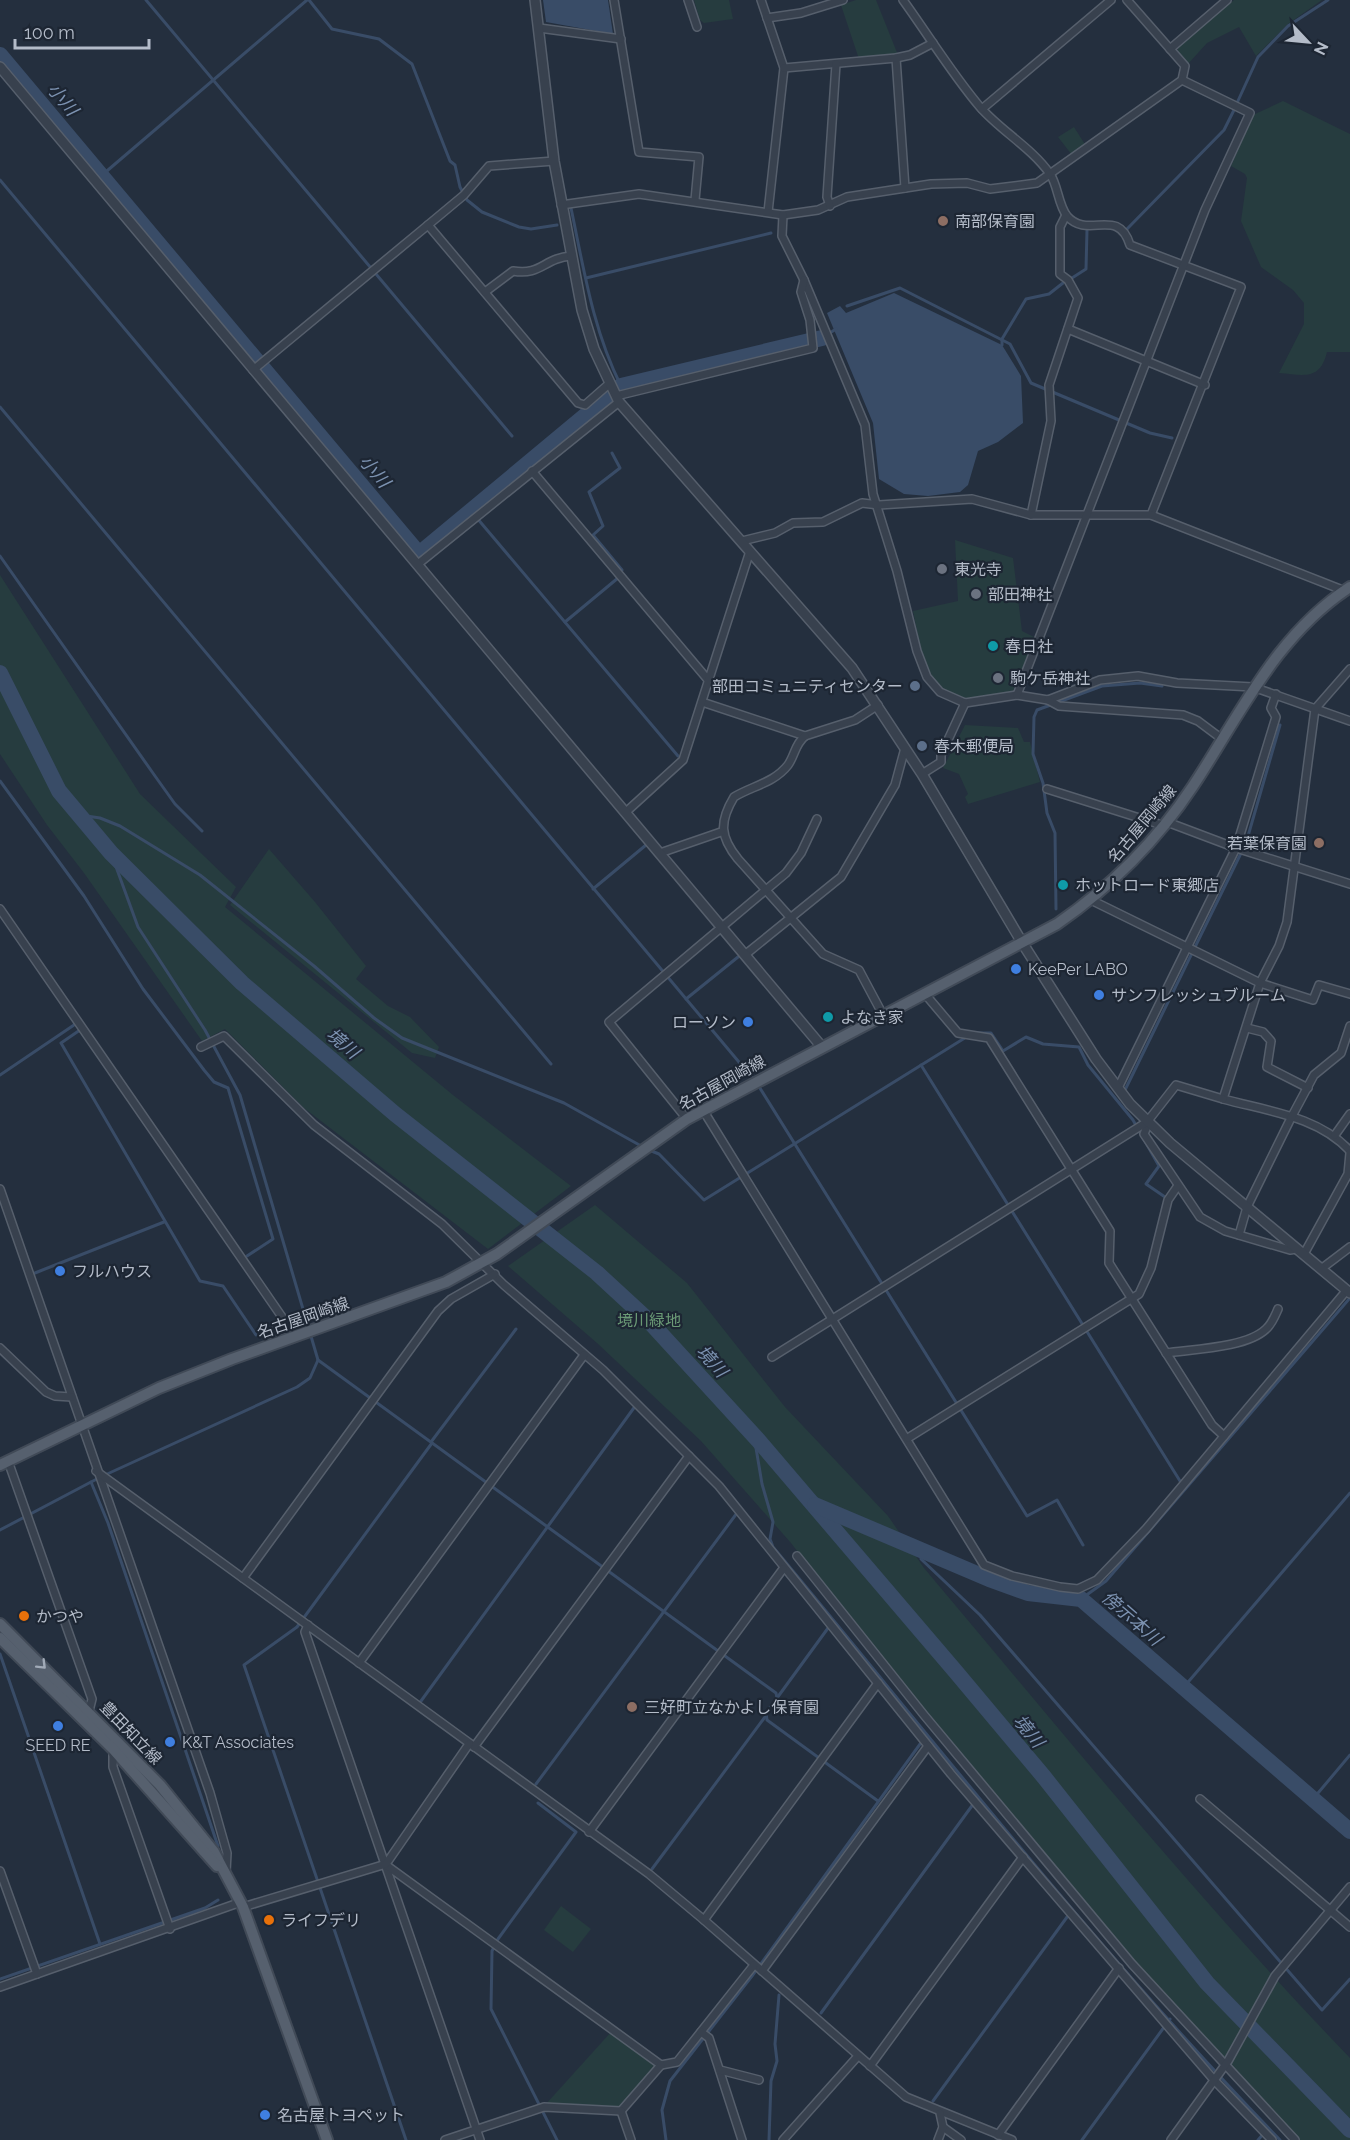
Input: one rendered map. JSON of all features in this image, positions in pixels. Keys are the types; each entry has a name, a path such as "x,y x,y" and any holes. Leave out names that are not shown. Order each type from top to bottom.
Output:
{"main road":[{"name":"名古屋岡崎線","path":"4,1463 159,1388 446,1282 497,1254 687,1119 1023,944 1091,900 1141,854 1166,824 1253,687 1301,628 1347,589"},
{"name":"豊田知立線","path":"0,1624 89,1711 160,1785 214,1852 242,1904 327,2140"},
{"name":"豊田知立線","path":"0,1638 114,1749 226,1874"}],"street":[{"path":"535,0 554,161 571,256 591,339 617,397 852,668 922,774 1023,944 1118,1088 1148,1123 1348,1291 1105,1573 1088,1586 1078,1589 1011,1576 984,1565 908,1438 703,1110"},
{"path":"614,0 630,109 639,152 699,157 695,200"},
{"path":"688,0 698,27"},
{"path":"761,0 784,68 768,213"},
{"path":"767,18 801,13 843,0"},
{"path":"903,0 950,69 982,109 1050,174 1066,215 1080,225 1117,226 1126,231 1130,245 1241,287 1205,385 1151,514"},
{"path":"982,109 1111,0"},
{"path":"561,205 639,194 695,200 783,215 830,206 847,197 905,188 967,183 993,189 1037,183 1110,134 1182,80 1185,66 1127,0"},
{"path":"1170,49 1227,0"},
{"path":"538,28 621,39"},
{"path":"784,68 896,58 910,55 933,43"},
{"path":"896,58 905,188"},
{"path":"830,206 827,197 836,64"},
{"path":"0,67 723,926 822,1047"},
{"path":"1017,695 1183,265 1205,210 1250,112 1182,80"},
{"path":"253,370 464,195 489,166 554,161"},
{"path":"783,215 782,236 804,280 865,425 873,494 879,505 917,651 927,677 940,692 965,703 1017,695 1048,700 1059,706 1183,715 1198,721 1222,739"},
{"path":"1031,515 1051,421 1049,385 1078,298 1068,280 1060,274 1060,227 1066,215"},
{"path":"428,225 578,404 585,405 610,384"},
{"path":"485,292 513,271 530,273 555,258 571,256"},
{"path":"418,564 532,471 617,397 813,348 810,320 801,292 804,280"},
{"path":"1068,329 1205,385"},
{"path":"532,471 709,681"},
{"path":"742,542 784,530 793,523 823,522 862,503 879,505 972,498 1031,515 1151,514 1347,589"},
{"path":"626,812 683,760 750,551"},
{"path":"1223,1099 1260,983 1279,946 1287,922 1315,709 1350,669"},
{"path":"1048,700 1100,680 1120,676 1253,687 1350,721"},
{"path":"1118,1088 1236,848 1276,717 1271,708 1276,694"},
{"path":"702,702 805,736"},
{"path":"922,774 941,762 941,755 965,703"},
{"path":"878,705 855,720 805,736 799,741 789,764 776,778 734,797 722,821 722,832 727,847 823,954 859,970 883,1015"},
{"path":"746,954 841,877 895,785 905,748"},
{"path":"1047,789 1166,824 1350,884"},
{"path":"687,1119 609,1022 765,892 790,868 817,819"},
{"path":"660,853 722,832"},
{"path":"1091,900 1260,983 1313,1000 1319,985 1350,994"},
{"path":"0,909 282,1317 274,1333 276,1344"},
{"path":"925,994 958,1033 988,1038 1110,1230 1109,1263 1212,1425 1224,1436"},
{"path":"1239,1235 1247,1207 1291,1118 1314,1075 1341,1053 1350,1026"},
{"path":"1247,1028 1263,1032 1271,1041 1267,1067 1308,1088"},
{"path":"202,1047 224,1036 314,1125 442,1224 504,1285 603,1370 689,1456 749,1522 783,1569 928,1746 1214,2080 1272,2140"},
{"path":"1176,1085 1317,1125 1335,1135 1350,1152 1348,1174 1333,1204 1300,1251 1239,1235 1200,1218 1177,1187 1144,1134 1148,1123 1176,1085"},
{"path":"1335,1135 1350,1114"},
{"path":"772,1357 1070,1169 1148,1123"},
{"path":"908,1438 1139,1294 1151,1268 1168,1200 1177,1187"},
{"path":"0,1189 96,1471 210,1793 227,1853 226,1874"},
{"path":"1321,1269 1350,1247"},
{"path":"243,1578 438,1311 451,1299 495,1274"},
{"path":"1166,1353 1237,1343 1257,1336 1267,1328 1278,1309"},
{"path":"0,1348 46,1392 55,1396 72,1397"},
{"path":"359,1663 584,1355"},
{"path":"0,1988 242,1904 386,1864 471,1745 689,1456"},
{"path":"4,1463 92,1699 89,1711"},
{"path":"96,1471 649,1874 906,2097 940,2113 1012,2140"},
{"path":"797,1556 1013,1824 1132,1964 1295,2140"},
{"path":"589,1832 783,1569"},
{"path":"308,1625 305,1632 480,2140"},
{"path":"704,1920 878,1683"},
{"path":"762,1971 928,1746"},
{"path":"114,1749 113,1767 170,1929"},
{"path":"1200,1799 1350,1927"},
{"path":"870,2066 1023,1857"},
{"path":"386,1864 661,2065"},
{"path":"0,1872 37,1974"},
{"path":"1171,2140 1226,2065 1275,1976 1350,1887"},
{"path":"621,2111 661,2065 677,2062 754,1965"},
{"path":"998,2135 1119,1968"},
{"path":"701,2032 709,2038 742,2140"},
{"path":"783,2140 858,2056"},
{"path":"720,2070 759,2080"},
{"path":"445,2140 544,2107 621,2111"},
{"path":"621,2111 631,2140"},
{"path":"938,2140 943,2127 940,2113"},
{"path":"943,2127 961,2140"}],"green space":[{"path":"694,0 729,0 733,19 704,23 700,20"},
{"path":"856,0 876,0 898,55 859,59 841,5"},
{"path":"1234,0 1322,0 1288,24 1256,56 1239,27 1207,43 1188,64 1178,53 1178,47"},
{"path":"1283,101 1350,134 1350,352 1327,352 1320,368 1303,375 1279,373 1304,324 1304,303 1293,290 1261,267 1241,221 1247,178 1245,174 1231,166 1253,115"},
{"path":"1074,127 1086,146 1072,155 1058,137"},
{"path":"955,540 1013,558 1022,631 1036,638 1013,691 979,698 953,695 933,678 927,666 913,611 958,601"},
{"path":"0,575 140,794 236,887 225,907 453,1095 571,1186 488,1249 304,1108 225,1029 202,1041 84,873 47,825 0,754"},
{"path":"965,725 1018,728 1024,742 1030,742 1040,782 968,804 965,797 968,794 959,774 943,768"},
{"path":"269,849 366,966 356,979 388,1006 410,1017 439,1047 435,1058 412,1053 230,905"},
{"name":"境川緑地","path":"595,1205 687,1283 785,1407 888,1516 924,1568 1186,1878 1350,2058 1350,2140 1292,2140 1031,1848 942,1739 791,1543 701,1441 597,1343 508,1266"},
{"path":"561,1906 591,1929 573,1952 544,1930"},
{"path":"612,2031 658,2067 620,2108 546,2104"}],"water":[{"path":"543,0 608,0 613,34 546,22"},
{"path":"894,293 1002,345 1021,376 1023,423 998,442 978,451 968,485 960,492 928,496 904,494 879,479 873,423 827,313 840,306 846,313"}],"waterway":[{"path":"146,0 512,436"},
{"path":"101,176 307,0"},
{"path":"309,0 332,29 379,39 412,64 450,161 455,165 460,187 467,200 482,212 519,227 531,229 557,225"},
{"path":"1237,103 1258,57 1288,26 1328,0"},
{"name":"小川","path":"0,55 419,554 621,386 822,338"},
{"path":"1127,229 1224,130 1234,110"},
{"path":"0,180 754,1080"},
{"path":"571,208 596,321 621,386"},
{"path":"1072,278 1086,269 1087,230"},
{"path":"586,278 771,233"},
{"path":"1002,345 1002,339 1026,299 1049,294 1063,283"},
{"path":"847,306 900,288 1010,344 1031,383 1150,433 1172,438"},
{"path":"822,338 836,329"},
{"path":"0,407 551,1064"},
{"path":"565,622 618,578 622,570 593,535 603,526 589,492 620,468 612,453"},
{"path":"471,511 678,756"},
{"path":"0,556 175,804 202,831"},
{"name":"境川","path":"0,673 59,791 111,853 242,983 395,1114 597,1273 649,1321 758,1440 956,1672 1044,1777 1207,1983 1350,2130"},
{"path":"1056,909 1055,833 1047,813 1043,783 1033,754 1034,717 1037,710 1102,686 1140,683 1162,686"},
{"path":"1124,1092 1246,843 1280,725"},
{"path":"0,781 84,896 143,989 214,1082 228,1088 273,1239 247,1256"},
{"path":"80,815 100,818 120,826 200,875 314,966 374,1018 402,1038 564,1103 643,1147"},
{"path":"593,889 646,845"},
{"path":"105,1475 297,1387 310,1378 318,1360 240,1095 205,1030 138,927 111,853"},
{"path":"686,999 738,957"},
{"path":"0,1075 74,1025 75,1021"},
{"path":"80,1030 61,1043 200,1281 223,1286 256,1335"},
{"path":"977,1033 991,1033 1003,1051 1026,1037 1043,1044 1079,1047 1088,1065 1133,1120 1159,1166 1146,1184 1165,1197"},
{"path":"649,1150 659,1154 704,1200 968,1036"},
{"path":"921,1065 1185,1489"},
{"path":"758,1085 1027,1516 1057,1500 1083,1545"},
{"path":"35,1273 164,1222"},
{"path":"1081,1599 1106,1581 1350,1298"},
{"path":"431,1442 516,1329"},
{"path":"318,1360 776,1693 777,1698 766,1713 767,1720 878,1801"},
{"path":"421,1701 636,1405"},
{"path":"754,1436 762,1484 773,1522 770,1539 773,1547 1084,1923 1213,2069 1280,2140"},
{"path":"406,2140 244,1665 297,1627 432,1443"},
{"path":"99,1478 91,1482 108,1523 218,1846"},
{"path":"0,1530 91,1482"},
{"path":"1183,1688 1350,1493"},
{"name":"傍示本川","path":"815,1505 989,1579 1028,1593 1081,1599 1350,1831"},
{"path":"536,1784 737,1513"},
{"path":"922,1551 921,1559 980,1615 1322,2010 1350,1979"},
{"path":"777,1698 831,1624"},
{"path":"0,1654 100,1944"},
{"path":"652,1869 765,1717"},
{"path":"666,2140 662,2110 670,2081 752,1976 923,1740"},
{"path":"1313,1799 1350,1755"},
{"path":"538,1803 576,1832 498,1939 492,1951 491,2009 557,2140"},
{"path":"821,2013 974,1803"},
{"path":"0,1979 205,1908 218,1900"},
{"path":"933,2101 1070,1913"},
{"path":"769,2140 771,2081 777,2061 775,2044 779,1995"},
{"path":"1082,2140 1170,2019"},
{"path":"1258,2140 1265,2132"}],"place":[{"name":"南部保育園","path":"943,221"},
{"name":"東光寺","path":"942,569"},
{"name":"部田神社","path":"976,594"},
{"name":"春日社","path":"993,646"},
{"name":"駒ケ岳神社","path":"998,678"},
{"name":"部田コミュニティセンター","path":"915,686"},
{"name":"春木郵便局","path":"922,746"},
{"name":"若葉保育園","path":"1319,843"},
{"name":"ホットロード東郷店","path":"1063,885"},
{"name":"KeePer LABO","path":"1016,969"},
{"name":"サンフレッシュブルーム","path":"1099,995"},
{"name":"よなき家","path":"828,1017"},
{"name":"ローソン","path":"748,1022"},
{"name":"フルハウス","path":"60,1271"},
{"name":"かつや","path":"24,1616"},
{"name":"三好町立なかよし保育園","path":"632,1707"},
{"name":"SEED RE","path":"58,1726"},
{"name":"K&T Associates","path":"170,1742"},
{"name":"ライフデリ","path":"269,1920"},
{"name":"名古屋トヨペット","path":"265,2115"}]}
